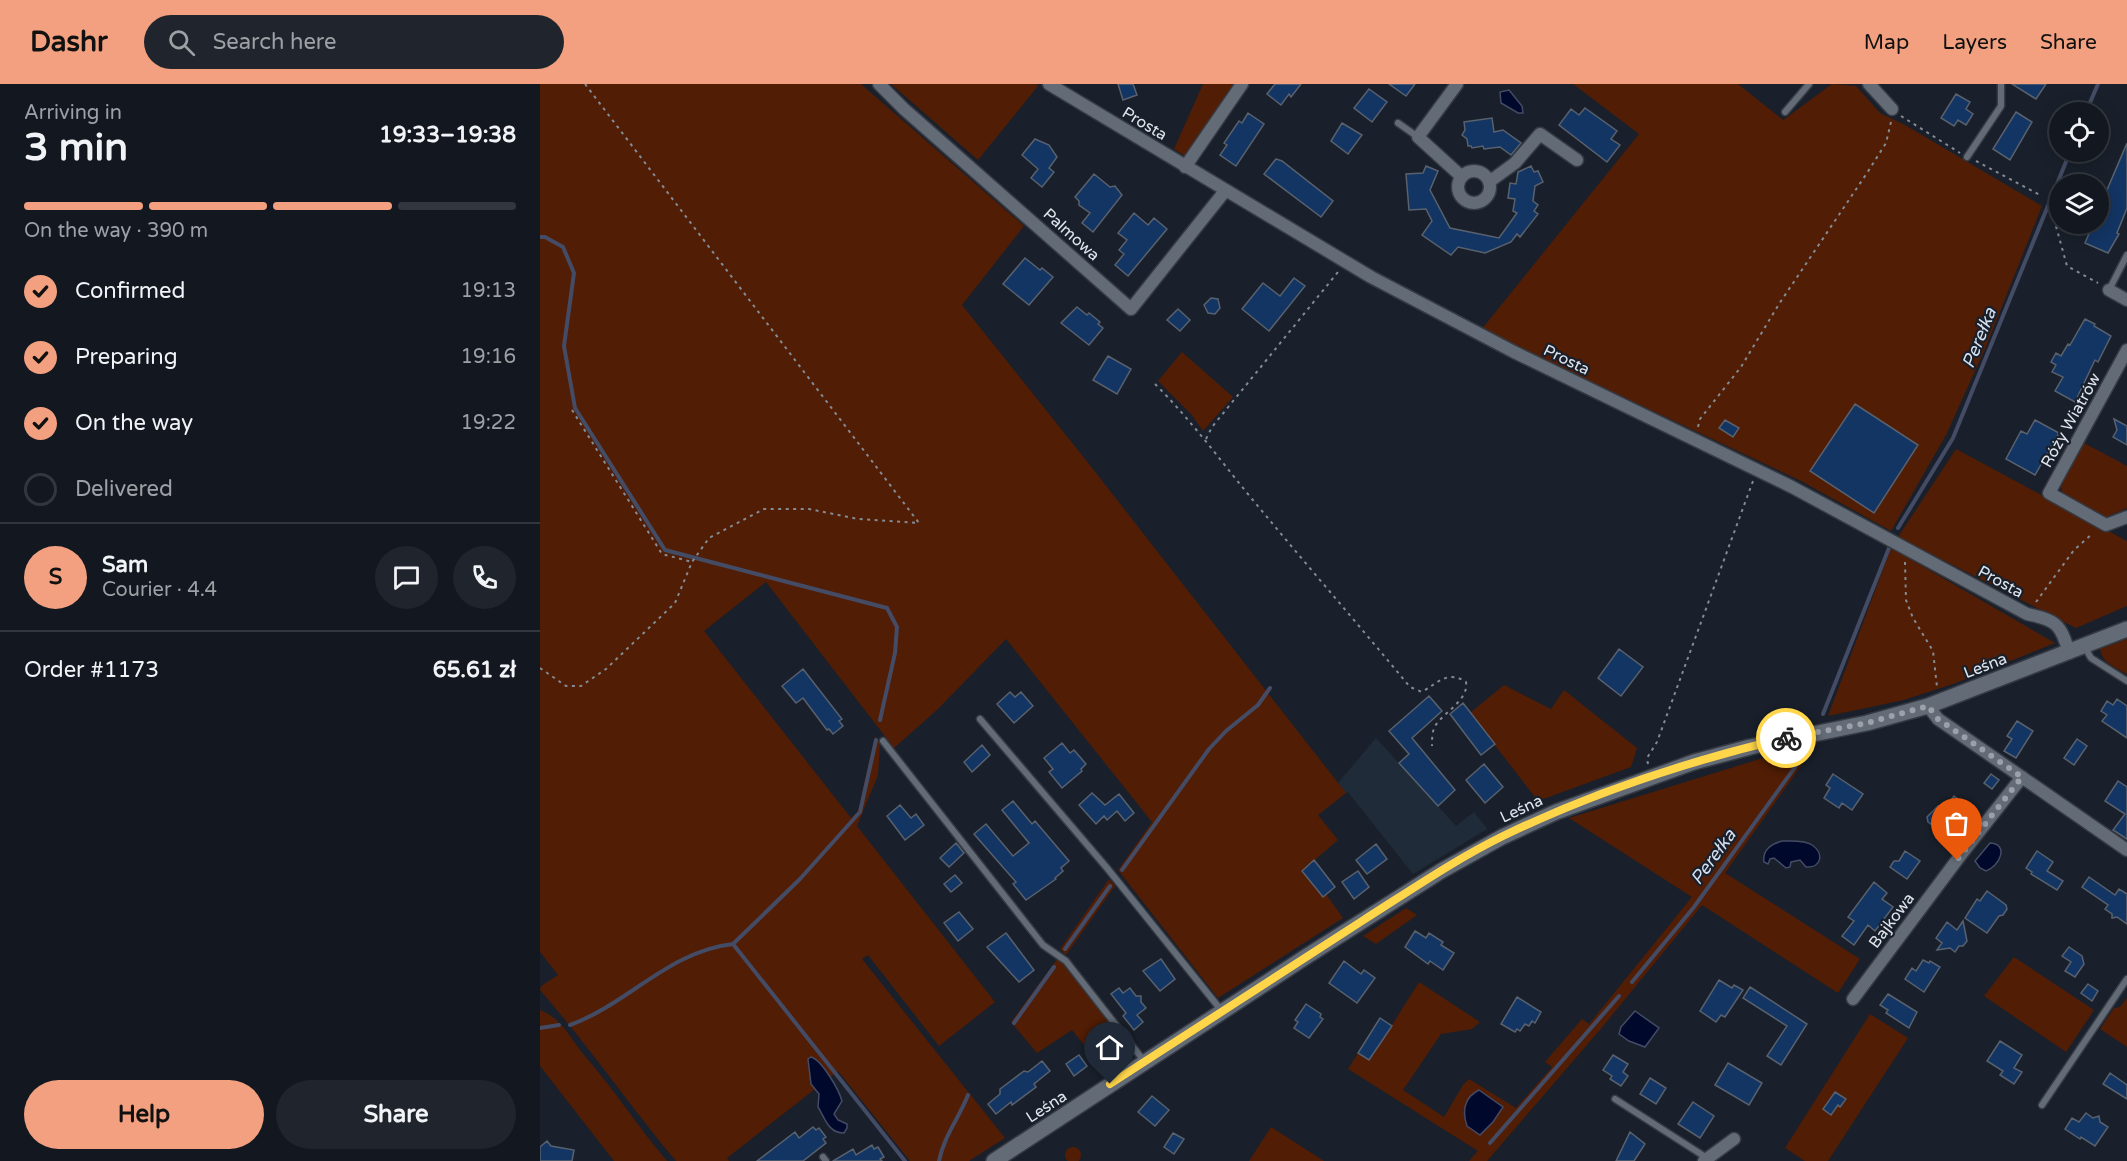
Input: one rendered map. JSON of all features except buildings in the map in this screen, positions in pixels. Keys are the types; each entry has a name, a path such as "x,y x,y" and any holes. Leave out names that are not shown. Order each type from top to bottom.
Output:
{"street":[{"name":"Palmowa","path":"879,84 904,109 1131,309 1225,191"},
{"name":"Prosta","path":"1049,84 1225,191 1273,217 1344,262 1466,328 1757,470 2027,614 2048,619 2061,628 2069,653"},
{"path":"1185,167 1242,84"},
{"path":"1457,84 1418,137 1462,177"},
{"path":"1869,84 1892,109"},
{"path":"1489,182 1515,163 1540,134 1577,160"},
{"path":"1468,172 1480,172 1489,182 1490,191 1484,200 1479,202 1468,202 1458,190 1458,184 1468,172"},
{"path":"2109,290 2127,300"},
{"name":"Róży Wiatrów","path":"2106,525 2049,493 2127,350"},
{"path":"2106,525 2127,517"},
{"name":"Leśna","path":"994,1161 1221,1011 1449,867 1502,837 1556,812 1694,762 1790,738 1867,723 1928,706 2127,629"},
{"path":"1928,706 1938,719 2127,850"},
{"name":"Bajkowa","path":"1853,999 2022,777"},
{"path":"1706,1160 1734,1138"}],"lane":[{"path":"1785,112 1809,84"},
{"path":"1967,157 2001,106 2001,84"},
{"path":"1398,123 1418,137"},
{"path":"2109,290 2127,255"},
{"path":"2084,646 2091,658 2127,681"},
{"path":"980,719 1107,868 1221,1011"},
{"path":"883,741 1042,945 1066,961 1145,1062"},
{"path":"2042,1105 2127,979"},
{"path":"1615,1100 1706,1160"}],"path":[{"path":"540,668 566,686 581,686 606,669 675,603 692,562 710,538 764,509 809,509 858,519 919,523 585,84"},
{"path":"1695,439 1700,419 1741,367 1779,304 1886,143 1891,128 1892,109"},
{"path":"2058,234 2067,266 2109,290"},
{"path":"1206,439 1212,427 1326,288 1344,262"},
{"path":"1155,384 1206,439 1250,496 1410,687 1422,692 1450,676 1457,676 1466,682 1467,689 1462,697 1434,729 1432,746"},
{"path":"572,410 662,554 692,562"},
{"path":"1649,768 1647,758 1657,742 1757,470"},
{"path":"2027,614 2074,550 2088,536 2106,525"},
{"path":"1897,544 1898,549 1904,554 1906,600 1913,618 1933,651 1937,682 1935,692"}],"shaded area":[{"path":"540,84 861,84 1024,226 962,305 1346,793 1318,815 1338,840 1302,871 1323,897 1326,894 1343,918 1218,998 1118,870 1152,822 1006,639 938,709 894,748 766,582 704,631 851,818 858,811 875,736 880,744 878,775 857,826 995,1002 939,1046 868,955 862,959 1005,1138 969,1161 910,1161 838,1071 727,1158 729,1161 676,1161 540,990 541,986 558,975 540,952"},
{"path":"891,84 1036,84 1038,86 978,160"},
{"path":"1203,84 1239,84 1188,158 1174,149"},
{"path":"1573,84 1738,84 1783,120 1832,84 1856,86 1880,113 1905,125 2042,206 1985,349 1946,435 1891,531 1801,481 1481,330 1639,134"},
{"path":"1182,352 1233,397 1203,431 1191,414 1158,381"},
{"path":"2084,443 2127,466 2127,508 2104,518 2064,497 2060,485"},
{"path":"1956,449 2127,541 2127,606 2076,628 1898,537"},
{"path":"1891,548 2055,643 1956,683 1904,700 1828,716"},
{"path":"2127,639 2127,674 2107,661 2100,649"},
{"path":"1504,685 1551,709 1564,690 1637,748 1631,767 1538,801 1470,713"},
{"path":"1376,738 1456,826 1474,812 1487,829 1413,874 1348,792 1346,793 1338,783"},
{"path":"1818,742 1725,873 1860,959 1838,993 1702,905 1599,1031 1487,1161 1469,1161 1478,1151 1348,1069 1358,1053 1370,1060 1419,982 1480,1022 1472,1029 1441,1034 1403,1090 1444,1117 1469,1079 1516,1108 1552,1067 1545,1062 1582,1019 1589,1024 1692,897 1569,818"},
{"path":"1109,879 1115,886 1066,955 1060,949"},
{"path":"1406,908 1417,915 1376,944 1363,936"},
{"path":"2014,957 2094,1010 2066,1052 1984,996"},
{"path":"1058,958 1134,1053 1105,1071 1072,1030 1037,1053 1011,1022"},
{"path":"2127,998 2127,1047 2100,1029 2114,1008 2120,1007"},
{"path":"540,1010 555,1019 565,1029 667,1161 614,1161 540,1066"},
{"path":"1870,1014 1908,1038 1828,1161 1805,1161 1785,1148"},
{"path":"1271,1127 1324,1161 1249,1161"},
{"path":"1073,1147 1080,1152 1080,1158 1076,1162 1070,1162 1065,1155"}],"water":[{"path":"1509,90 1522,106 1523,113 1518,113 1501,103 1500,92"},
{"path":"1783,841 1809,843 1816,848 1820,856 1818,863 1806,867 1800,860 1791,862 1790,867 1786,868 1774,858 1770,859 1768,864 1764,862 1769,848"},
{"path":"1990,843 1996,844 2001,851 1995,865 1986,871 1980,868 1975,861"},
{"path":"1635,1011 1659,1028 1645,1047 1619,1034 1621,1027"},
{"path":"811,1057 825,1069 840,1096 842,1101 834,1114 838,1120 847,1124 844,1133 831,1128 818,1107 819,1094 811,1084 808,1059"},
{"path":"1479,1090 1503,1107 1480,1135 1467,1126 1465,1115 1467,1101"}],"waterway":[{"name":"Perełka","path":"2090,102 2098,84"},
{"name":"Perełka","path":"1898,528 1953,438 2066,162"},
{"path":"540,237 545,237 563,247 574,273 564,346 575,408 665,550 887,608 897,627 895,653 880,720"},
{"name":"Perełka","path":"1823,714 1889,548"},
{"path":"1122,870 1209,749 1226,731 1258,705 1270,688"},
{"path":"733,944 800,879 860,812 876,740"},
{"name":"Perełka","path":"1632,982 1694,907 1811,745"},
{"path":"1065,949 1110,886"},
{"path":"570,1025 591,1016 689,957 733,944 905,1161"},
{"path":"1014,1023 1054,967"},
{"name":"Perełka","path":"1490,1143 1619,996"},
{"path":"540,1028 559,1025"},
{"path":"939,1161 944,1143 968,1095"}],"way so far":[{"path":"1786,738 1867,723 1928,706 1938,719 2022,777 1957,860"}],"route":[{"path":"1110,1084 1405,894 1502,837 1604,793 1694,762 1786,738"}]}
